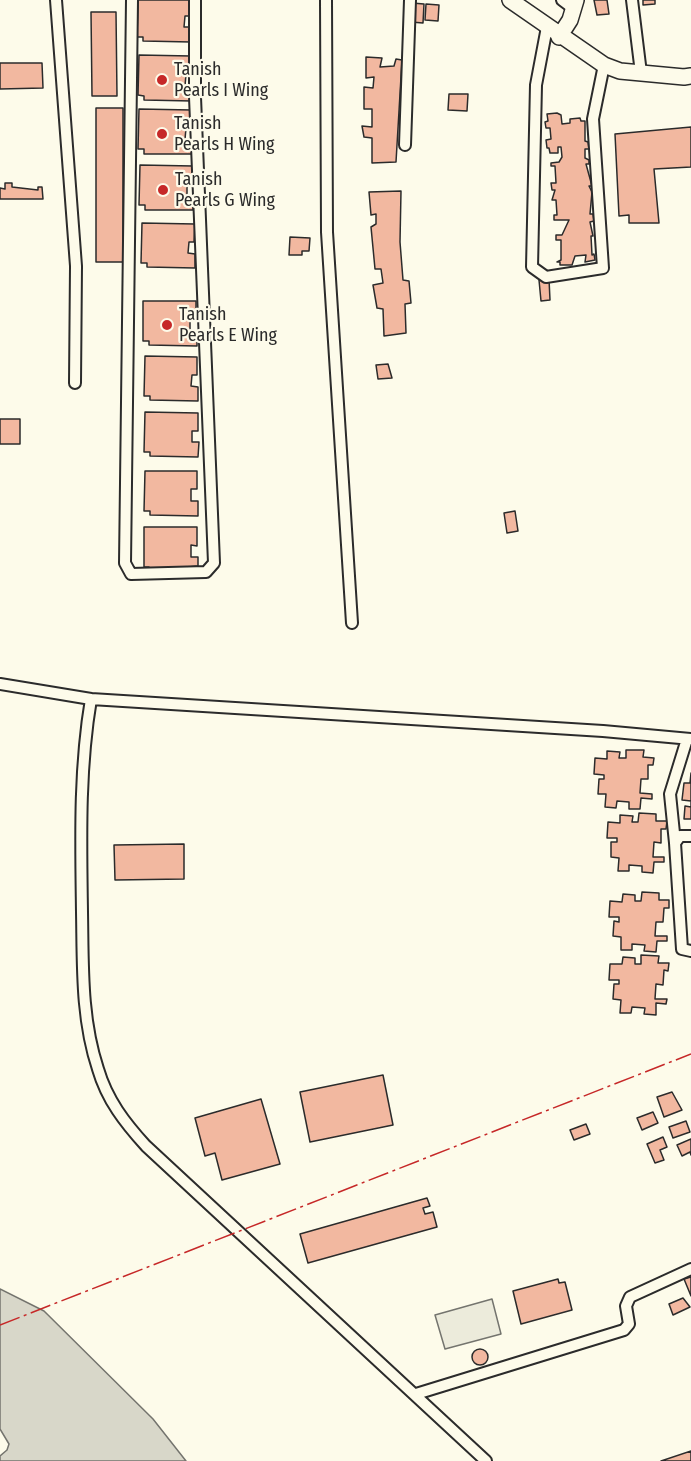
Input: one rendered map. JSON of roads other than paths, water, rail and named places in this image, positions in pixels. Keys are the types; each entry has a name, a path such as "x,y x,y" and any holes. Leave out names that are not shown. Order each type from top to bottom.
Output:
{"street":[{"path":"56,0 76,266 75,383"},
{"path":"132,0 126,551 126,563 131,574 206,572 214,563 195,97 195,0"},
{"path":"326,0 324,88 327,231 352,623"},
{"path":"405,145 410,0"},
{"path":"510,0 553,32 604,65 620,71 689,78"},
{"path":"632,0 641,73"},
{"path":"570,3 553,32 536,85 532,267 546,276 603,268 593,119 604,65"},
{"path":"0,684 91,699 603,731 689,739 670,794 682,949 691,951"},
{"path":"91,699 83,749 80,800 84,994 89,1036 98,1071 112,1104 146,1146 486,1461"},
{"path":"675,843 680,836 691,836"},
{"path":"416,1394 624,1330 628,1324 626,1306 630,1296 691,1269"}],"place":[{"name":"Tanish Pearls I Wing","path":"162,80"},
{"name":"Tanish Pearls H Wing","path":"162,134"},
{"name":"Tanish Pearls G Wing","path":"163,190"},
{"name":"Tanish Pearls E Wing","path":"167,325"}]}
